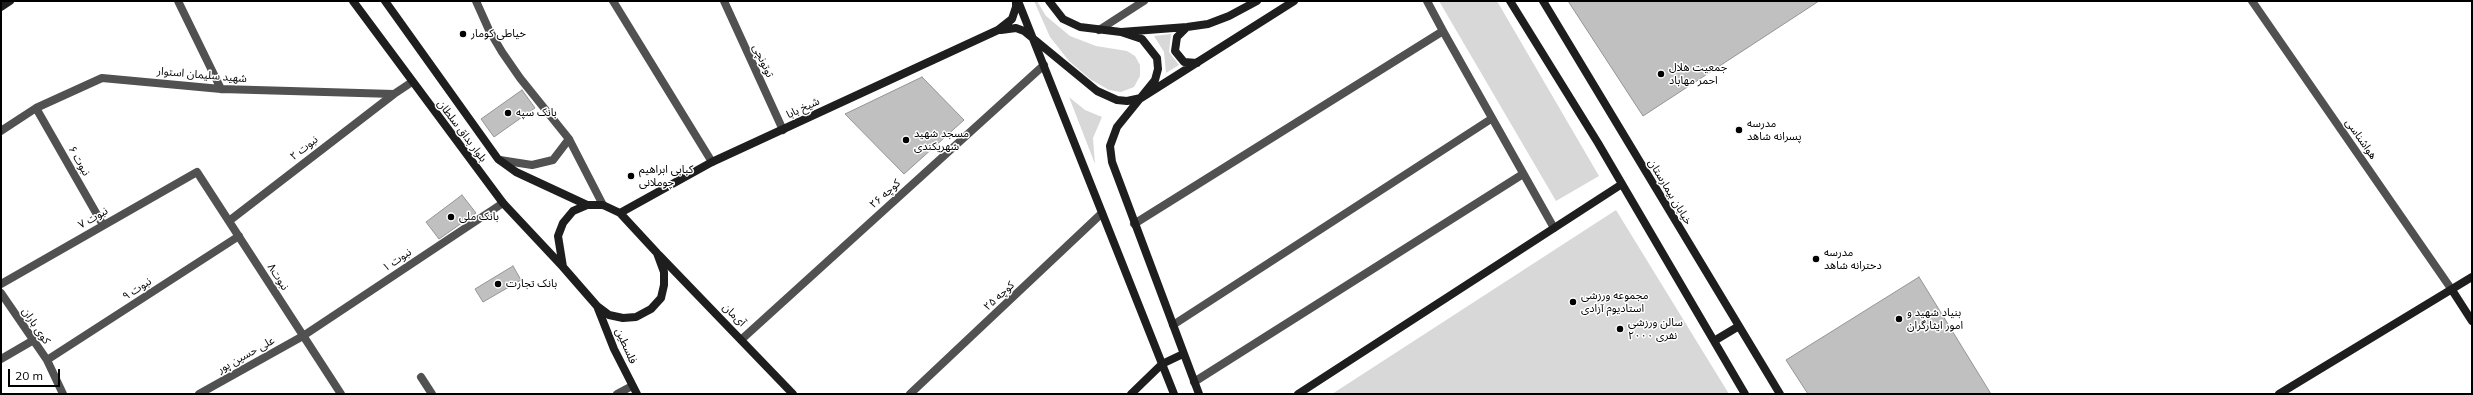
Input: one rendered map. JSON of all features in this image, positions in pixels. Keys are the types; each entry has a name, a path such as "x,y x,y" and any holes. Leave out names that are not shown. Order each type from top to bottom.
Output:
{"street":[{"path":"1,7 10,1"},
{"path":"178,1 221,89"},
{"name":"بلوار بداق سلطان","path":"353,1 503,203 563,266"},
{"path":"385,1 498,159 516,172 587,205"},
{"path":"476,1 489,30 502,52 520,78 570,140 603,205"},
{"path":"613,1 712,162"},
{"name":"توتونچی","path":"724,1 783,130"},
{"path":"998,30 1012,19 1017,1"},
{"path":"1017,1 1044,65 1174,394"},
{"path":"1049,1 1064,19 1080,27 1121,32 1187,28 1208,24 1229,16 1257,1"},
{"path":"1100,30 1144,1"},
{"path":"998,30 1016,28 1033,38 1097,91 1117,100 1127,101 1141,98 1294,1"},
{"path":"1427,1 1491,119 1554,228"},
{"path":"1510,1 1622,184 1745,394"},
{"name":"خیابان بیمارستان","path":"1543,1 1780,394"},
{"name":"هواشناسی","path":"2252,1 2452,290"},
{"path":"1187,28 1177,37 1175,51 1184,62 1197,63"},
{"name":"شیخ بابا","path":"620,213 712,162 998,30"},
{"path":"1134,224 1444,31"},
{"path":"1121,32 1142,40 1157,58 1158,69 1155,80 1117,127 1110,146 1112,162 1183,354 1200,394"},
{"name":"کوچه ۲۶","path":"742,339 1044,65"},
{"name":"شهید سلیمان استوار","path":"1,131 36,108 102,78 221,89 394,94"},
{"path":"394,94 412,82"},
{"name":"نبوت ۲","path":"229,221 394,94"},
{"name":"نبوت ۶","path":"36,108 103,225"},
{"path":"1173,325 1491,119"},
{"path":"498,159 519,165 544,163 553,160 570,140"},
{"name":"نبوت۸","path":"197,172 341,394"},
{"name":"نبوت ۷","path":"1,284 197,172"},
{"path":"1194,382 1523,174"},
{"path":"1298,394 1622,184"},
{"name":"نبوت ۱","path":"303,336 503,203"},
{"path":"587,205 603,205 620,213 657,253 664,272 664,285 661,298 651,309 636,317 623,318 609,315 597,306 563,266 558,236 563,223 573,211 587,205"},
{"name":"کوچه ۲۵","path":"910,394 1102,214"},
{"name":"نبوت ۹","path":"47,360 239,236"},
{"name":"آی‌مان","path":"657,253 742,339 793,394"},
{"path":"2279,394 2472,277"},
{"path":"2452,290 2472,321"},
{"name":"کوی باران","path":"1,293 32,341 47,360 63,394"},
{"name":"فلسطین","path":"597,306 632,386 637,394"},
{"path":"1714,341 1739,326"},
{"name":"علی حسین پور","path":"199,394 303,336"},
{"path":"1,359 32,341"},
{"path":"1131,394 1162,364 1183,354"},
{"path":"421,377 432,394"},
{"path":"617,394 632,386"}],"shaded area":[{"path":"1034,1 1037,1 1046,16 1070,36 1096,46 1127,51 1135,56 1140,65 1140,76 1134,87 1121,92 1109,90 1090,79 1069,61 1050,37"},
{"path":"1439,1 1497,1 1599,176 1556,201"},
{"path":"1171,34 1169,52 1179,65 1166,73 1164,52 1154,36"},
{"path":"1069,97 1085,110 1102,117 1093,138 1095,164"},
{"name":"مجموعه ورزشی استادیوم آزادی","path":"1616,210 1729,394 1332,394"}],"building":[{"name":"جمعیت هلال احمر مهاباد","path":"1568,1 1819,1 1643,116"},
{"name":"مسجد شهید شهریکندی","path":"922,77 964,120 904,174 845,114"},
{"name":"بانک سپه","path":"522,90 535,108 494,137 481,119"},
{"name":"بانک ملی","path":"462,195 476,213 439,239 426,222"},
{"name":"بانک تجارت","path":"513,266 521,280 483,302 475,289"},
{"name":"بنیاد شهید و امور ایثارگران","path":"1919,277 1991,394 1808,394 1786,360"}],"place":[{"name":"خیاطی کومار","path":"463,34"},
{"name":"جمعیت هلال احمر مهاباد","path":"1661,74"},
{"name":"بانک سپه","path":"508,113"},
{"name":"مدرسه پسرانه شاهد","path":"1739,130"},
{"name":"مسجد شهید شهریکندی","path":"906,140"},
{"name":"کبابی ابراهیم چوملانی","path":"631,176"},
{"name":"بانک ملی","path":"451,217"},
{"name":"مدرسه دخترانه شاهد","path":"1816,259"},
{"name":"بانک تجارت","path":"498,284"},
{"name":"مجموعه ورزشی استادیوم آزادی","path":"1573,302"},
{"name":"بنیاد شهید و امور ایثارگران","path":"1899,319"},
{"name":"سالن ورزشی ۲۰۰۰ نفری","path":"1620,329"}]}
